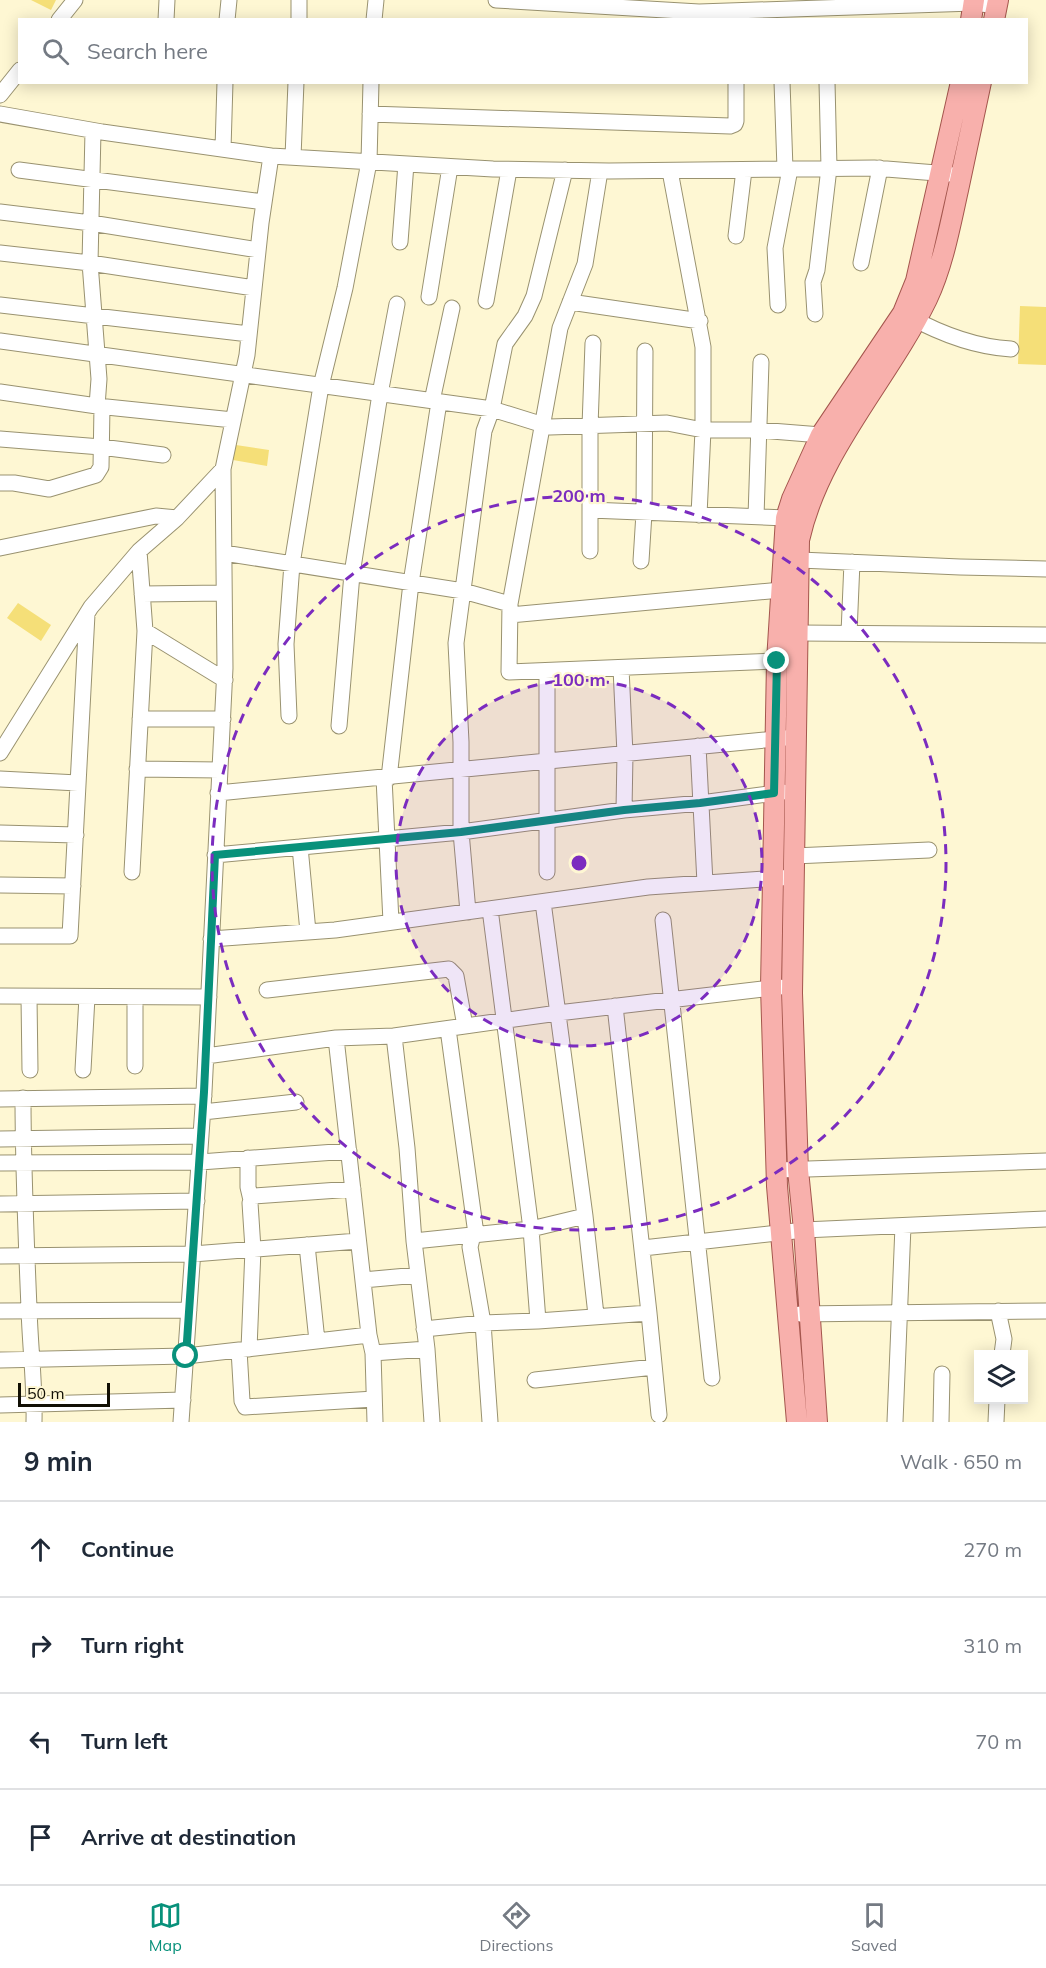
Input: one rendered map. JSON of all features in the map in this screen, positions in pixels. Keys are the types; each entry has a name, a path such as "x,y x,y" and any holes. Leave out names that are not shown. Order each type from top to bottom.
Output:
{"main road":[{"path":"952,174 961,84"},
{"path":"797,1422 780,1233 771,987 777,670 790,590 795,520 813,492 909,317 916,281 980,84"},
{"path":"817,1422 798,1170 792,987 799,633 790,590 800,560 792,499 821,435 909,317"},
{"path":"777,670 797,679"},
{"path":"772,1056 794,1054"}],"street":[{"path":"61,18 75,0"},
{"path":"166,18 167,0"},
{"path":"227,18 229,0"},
{"path":"298,18 299,0"},
{"path":"374,18 376,0"},
{"path":"496,0 699,12 827,13 996,8"},
{"path":"0,95 18,72"},
{"path":"223,149 225,84"},
{"path":"293,157 296,84"},
{"path":"289,716 286,644 292,564 321,386 345,288 369,162 371,84"},
{"path":"370,114 730,126 736,121 736,84"},
{"path":"778,305 775,248 787,169 782,84"},
{"path":"815,314 813,282 817,270 828,168 827,84"},
{"path":"0,114 93,131 272,156 509,170 670,171 880,168 952,174"},
{"path":"0,483 49,489 92,477 101,467 99,379 90,263 93,131"},
{"path":"181,1422 204,1096 225,680 223,470 243,375 264,202 272,156"},
{"path":"400,242 406,164"},
{"path":"429,297 450,167"},
{"path":"861,263 880,168"},
{"path":"20,170 264,202"},
{"path":"486,301 509,170"},
{"path":"468,912 461,832 456,643 484,431 492,410 504,344 525,316 534,296 565,170"},
{"path":"736,236 744,170"},
{"path":"600,171 585,264 560,328 510,609 509,672 621,668 777,670"},
{"path":"670,171 700,321 703,347 703,430 699,515"},
{"path":"0,212 91,223 258,250"},
{"path":"0,253 90,263 254,288"},
{"path":"570,302 700,321"},
{"path":"339,726 352,574 380,394 398,304"},
{"path":"0,305 249,334"},
{"path":"391,922 386,839 386,778 435,401 452,308"},
{"path":"909,317 936,331 977,345 1011,349"},
{"path":"0,341 435,401 492,410 550,427 667,423 703,430 759,430 821,435 840,442"},
{"path":"590,551 590,426 593,344"},
{"path":"641,561 644,513 645,351"},
{"path":"756,517 760,362"},
{"path":"0,393 233,420"},
{"path":"0,439 101,447 163,455"},
{"path":"0,753 87,612 139,550 177,518 223,470"},
{"path":"590,510 795,520"},
{"path":"0,548 156,516 177,518"},
{"path":"132,872 145,631 139,550"},
{"path":"224,553 463,591 510,609 790,590"},
{"path":"800,560 1046,569"},
{"path":"849,633 852,562"},
{"path":"142,594 224,593"},
{"path":"0,936 70,936 87,612"},
{"path":"145,631 225,680"},
{"path":"799,633 1046,635"},
{"path":"621,668 625,754 624,810"},
{"path":"547,671 547,872"},
{"path":"140,719 223,719"},
{"path":"218,793 796,737"},
{"path":"698,746 705,883"},
{"path":"137,769 220,770"},
{"path":"0,779 78,783"},
{"path":"215,855 461,832 624,810 795,792"},
{"path":"0,833 76,835"},
{"path":"300,847 308,932"},
{"path":"794,856 929,850"},
{"path":"211,939 308,932 648,887 794,877"},
{"path":"0,885 73,886"},
{"path":"543,902 597,1316"},
{"path":"490,909 531,1229 538,1321"},
{"path":"663,920 712,1378"},
{"path":"267,990 449,969 456,976 465,1026"},
{"path":"206,1056 336,1038 394,1036 670,999 771,987 792,987"},
{"path":"0,996 209,998"},
{"path":"29,997 30,1070"},
{"path":"83,1070 87,997"},
{"path":"135,997 135,1066"},
{"path":"615,1006 643,1248 659,1415"},
{"path":"448,1029 474,1234 470,1247 483,1323 490,1422"},
{"path":"394,1036 427,1349 432,1422"},
{"path":"336,1038 369,1335 373,1353 375,1422"},
{"path":"0,1099 204,1096"},
{"path":"23,1098 23,1163 34,1422"},
{"path":"203,1112 296,1102"},
{"path":"0,1138 201,1136"},
{"path":"0,1163 200,1162 349,1151"},
{"path":"248,1158 253,1249 244,1350 242,1401 245,1407 374,1399"},
{"path":"778,1170 1046,1161"},
{"path":"251,1200 257,1195 353,1189"},
{"path":"0,1204 197,1201"},
{"path":"414,1241 531,1229 585,1216"},
{"path":"643,1248 804,1230 1046,1219"},
{"path":"895,1422 903,1226"},
{"path":"0,1256 193,1254 358,1240"},
{"path":"307,1245 316,1341"},
{"path":"363,1280 418,1275"},
{"path":"0,1311 189,1310"},
{"path":"998,1311 1004,1339 1003,1350"},
{"path":"788,1314 1046,1311"},
{"path":"424,1329 649,1313"},
{"path":"0,1360 186,1356 369,1335"},
{"path":"373,1353 427,1349"},
{"path":"535,1380 654,1367"},
{"path":"941,1422 942,1374"},
{"path":"0,1405 183,1401"},
{"path":"996,1422 997,1404"}],"building":[{"path":"31,0 56,0 51,10"},
{"path":"1020,306 1046,307 1046,365 1018,364"},
{"path":"236,445 269,450 267,466 233,460"},
{"path":"18,603 51,625 41,641 7,618"}],"route":[{"path":"186,1356 204,1092 215,855 461,832 774,793 777,661"}]}
